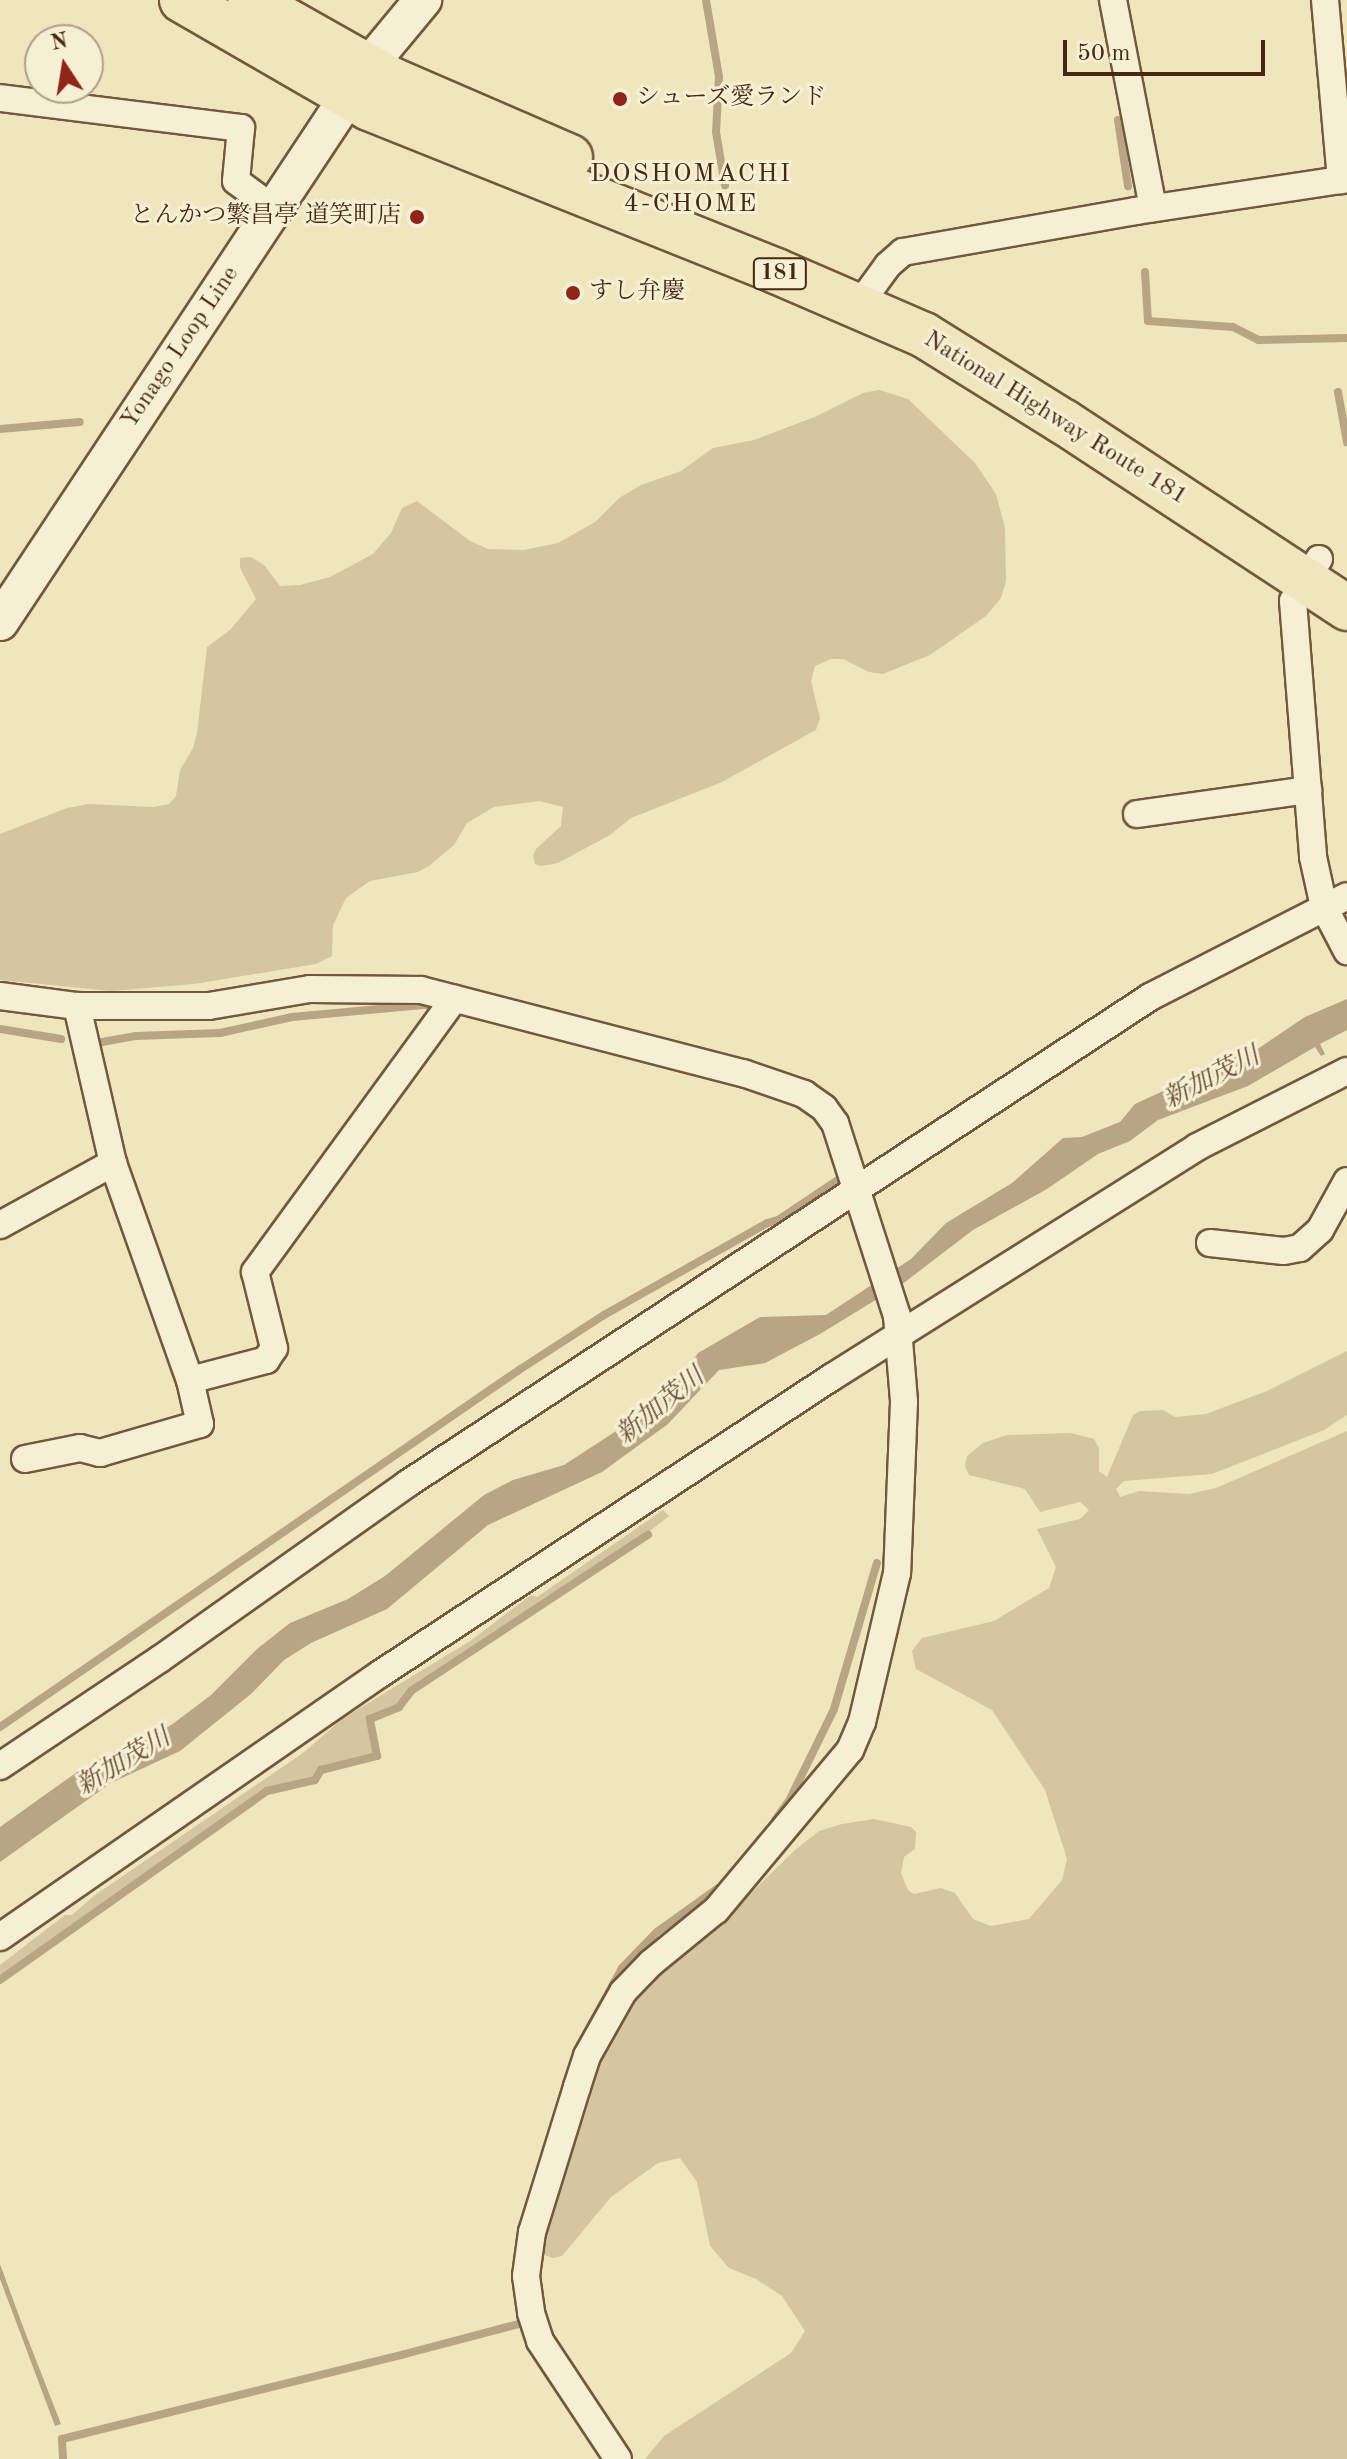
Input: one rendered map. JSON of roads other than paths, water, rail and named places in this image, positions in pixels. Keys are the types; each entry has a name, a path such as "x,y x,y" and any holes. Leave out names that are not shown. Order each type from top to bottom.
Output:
{"highway":[{"name":"National Highway Route 181","path":"182,0 359,80 439,102 787,249 862,300 962,335 1176,462 1324,572 1347,608"},
{"name":"National Highway Route 181","path":"250,0 359,80"}],"main road":[{"name":"Yonago Loop Line","path":"0,622 359,80 423,0"}],"street":[{"path":"1113,0 1153,208"},
{"path":"862,300 903,252 1153,208 1344,179 1325,0"},
{"path":"0,98 241,128 236,181 274,209"},
{"path":"1324,572 1293,601 1313,857 1334,907 1347,951"},
{"path":"1137,814 1308,790"},
{"path":"0,1766 160,1659 407,1484 861,1197 1150,997 1334,907"},
{"path":"0,996 77,1006 209,1006 340,987 421,990 743,1073 804,1094 824,1108 835,1123 861,1197 898,1326 904,1402 897,1573 862,1722 850,1750 737,1887 623,1992 587,2056 532,2232 526,2276 531,2313 540,2341 618,2459"},
{"path":"190,1380 266,1360 274,1348 255,1272 454,999"},
{"path":"25,1459 80,1448 100,1453 200,1424 190,1380 113,1163 77,1006"},
{"path":"0,1937 380,1674 898,1326 1197,1147 1347,1071"},
{"path":"0,1225 113,1163"},
{"path":"1210,1243 1284,1251 1300,1248 1320,1230 1347,1181"}],"water":[{"name":"新加茂川","path":"1347,999 1347,1030 1320,1044 1325,1054 1321,1056 1315,1047 1248,1086 1158,1120 1130,1141 1098,1154 1047,1189 973,1230 905,1282 820,1334 765,1363 719,1370 668,1424 602,1472 488,1525 387,1609 311,1643 284,1660 251,1694 180,1751 111,1783 0,1862 0,1827 77,1772 103,1757 151,1738 174,1723 211,1695 257,1649 290,1623 348,1599 385,1576 484,1495 513,1480 564,1465 630,1422 675,1385 698,1353 760,1317 826,1315 911,1259 946,1223 1012,1183 1063,1138 1082,1137 1120,1122 1135,1104 1174,1086 1199,1069 1256,1050 1305,1017"},
{"path":"0,2264 61,2424 55,2426 0,2279"}],"waterway":[{"path":"706,0 719,77 716,132 725,185"},
{"path":"1118,120 1128,186"},
{"path":"1145,272 1148,321 1233,327 1259,340 1347,338"},
{"path":"1338,392 1347,442"},
{"path":"0,429 80,422"},
{"path":"91,1044 136,1036 220,1033 292,1017 425,1005 438,1007"},
{"path":"0,1029 61,1039"},
{"path":"0,1727 519,1370 604,1315 767,1223 778,1220 844,1176 843,1173"},
{"path":"0,1980 267,1791 315,1780 321,1770 377,1756 370,1719 399,1707 411,1691 648,1535"},
{"path":"775,1820 789,1801 834,1709 877,1563"},
{"path":"579,2046 622,1968 657,1932 718,1888"},
{"path":"63,2459 62,2439 522,2323 521,2316"}],"place":[{"name":"シューズ愛ランド","path":"620,99"},
{"name":"とんかつ繁昌亭 道笑町店","path":"417,217"},
{"name":"すし弁慶","path":"573,293"}],"district":[{"name":"DOSHOMACHI 4-CHOME","path":"691,190"}]}
